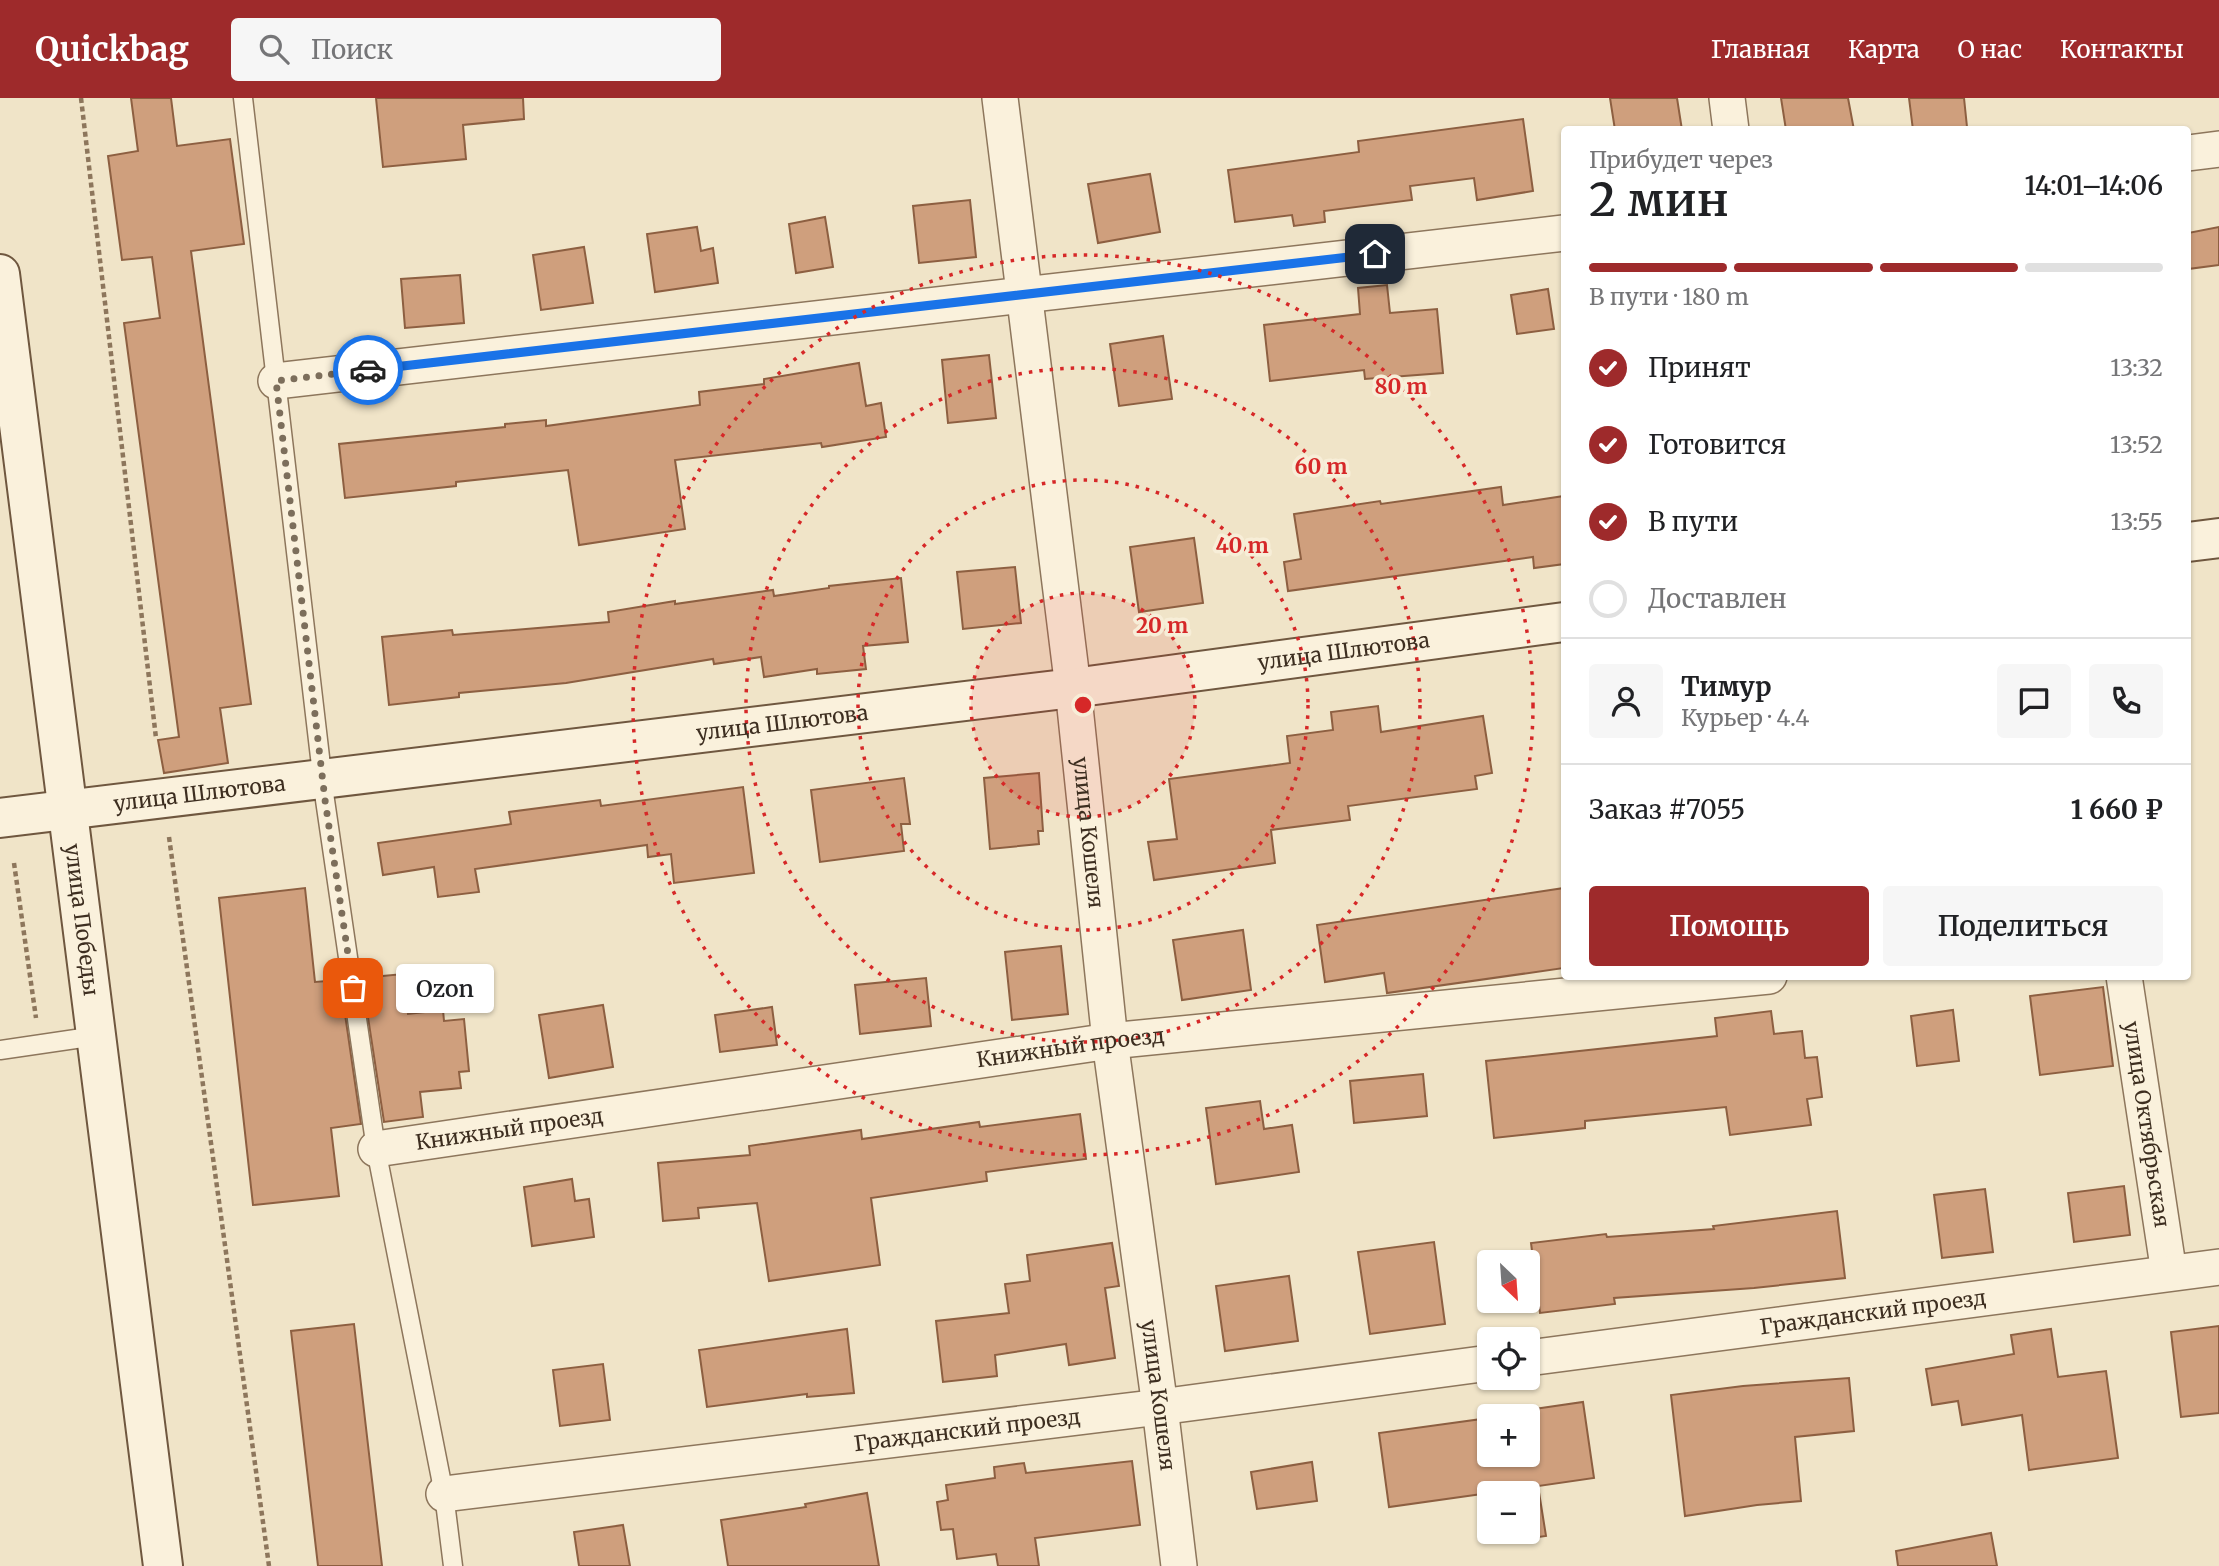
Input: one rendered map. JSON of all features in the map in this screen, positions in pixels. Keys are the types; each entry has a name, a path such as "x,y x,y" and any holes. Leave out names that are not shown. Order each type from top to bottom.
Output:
{"main road":[{"name":"улица Победы","path":"0,274 163,1566"},
{"path":"2191,542 2219,538"},
{"name":"улица Шлютова","path":"0,818 1073,688 1561,622"}],"street":[{"name":"улица Кошеля","path":"1000,98 1073,688 1110,1041 1179,1566"},
{"path":"1727,98 1730,126"},
{"path":"2191,153 2219,149"},
{"path":"276,381 1561,233"},
{"name":"Книжный проезд","path":"376,1149 1110,1041 1728,980"},
{"name":"улица Октябрьская","path":"2125,980 2169,1273"},
{"name":"Гражданский проезд","path":"1540,1356 2219,1267"},
{"name":"Гражданский проезд","path":"444,1494 1160,1407 1477,1365"}],"lane":[{"path":"243,98 322,779 376,1149 444,1494 453,1566"},
{"path":"0,1050 96,1036"}],"path":[{"path":"81,98 156,738"},
{"path":"168,833 269,1566"},
{"path":"14,863 39,1045"}],"building":[{"path":"131,98 171,98 177,146 230,139 244,244 191,251 251,704 220,708 228,763 164,773 158,740 179,737 124,323 160,318 152,257 122,260 108,156 138,151"},
{"path":"376,98 523,98 524,119 463,125 466,159 383,167"},
{"path":"1610,98 1677,98 1681,126 1614,126"},
{"path":"1781,98 1848,98 1853,126 1785,126"},
{"path":"1909,98 1964,98 1967,126 1912,126"},
{"path":"1523,119 1533,191 1477,200 1474,178 1410,186 1412,200 1324,211 1325,222 1294,226 1292,215 1235,222 1228,170 1359,152 1358,141"},
{"path":"1150,174 1160,232 1098,243 1088,184"},
{"path":"970,200 976,257 919,263 913,206"},
{"path":"825,217 833,267 796,273 789,224"},
{"path":"697,227 701,251 713,248 718,283 655,292 647,234"},
{"path":"2219,227 2219,265 2191,269 2191,232"},
{"path":"584,247 593,303 541,310 533,255"},
{"path":"460,275 464,323 405,328 401,279"},
{"path":"1387,285 1390,313 1437,309 1443,373 1365,379 1364,370 1270,381 1264,325 1360,314 1358,288"},
{"path":"1548,289 1554,329 1517,334 1511,295"},
{"path":"1163,336 1172,399 1119,406 1110,344"},
{"path":"989,355 996,418 948,423 942,360"},
{"path":"859,363 866,406 881,403 886,437 822,447 821,443 675,460 685,529 579,545 568,470 345,498 339,444 505,427 505,424 546,420 546,426 700,405 699,392 764,384 764,379"},
{"path":"1501,487 1503,505 1561,496 1561,564 1534,568 1533,557 1288,591 1284,562 1301,559 1294,514 1380,501 1381,504"},
{"path":"1194,538 1203,603 1139,612 1130,547"},
{"path":"1015,567 1021,623 963,629 957,572"},
{"path":"901,578 908,642 863,646 866,669 817,674 817,669 764,677 761,657 714,664 713,659 566,683 459,693 459,697 389,705 382,637 452,630 453,635 609,622 608,612 675,601 675,604 773,590 774,596 829,586"},
{"path":"1378,706 1381,732 1483,716 1492,773 1475,776 1477,789 1348,806 1350,820 1271,830 1275,863 1154,880 1148,842 1177,839 1169,779 1290,763 1287,736 1333,730 1331,712"},
{"path":"1039,773 1043,831 1038,831 1039,844 990,849 984,778"},
{"path":"904,778 910,824 901,824 904,851 820,862 811,790"},
{"path":"743,787 754,873 674,883 671,854 648,857 647,845 475,869 479,892 438,897 434,867 383,875 378,843 511,824 509,812 600,800 601,806"},
{"path":"305,888 315,982 340,980 361,1124 331,1128 339,1196 253,1205 219,898"},
{"path":"1561,888 1561,968 1387,993 1384,973 1325,982 1317,925"},
{"path":"1243,930 1251,990 1182,1000 1173,940"},
{"path":"1061,946 1068,1014 1012,1020 1005,952"},
{"path":"403,974 408,1014 443,1010 444,1021 464,1019 469,1071 459,1072 461,1088 420,1092 423,1117 384,1122 362,978"},
{"path":"926,978 931,1026 860,1034 855,985"},
{"path":"2103,987 2113,1066 2040,1075 2030,996"},
{"path":"603,1005 613,1067 549,1078 539,1015"},
{"path":"772,1007 777,1045 720,1052 715,1015"},
{"path":"1953,1010 1959,1061 1917,1066 1911,1016"},
{"path":"1771,1011 1774,1034 1802,1031 1805,1058 1817,1057 1822,1097 1807,1099 1811,1125 1730,1135 1726,1107 1585,1121 1585,1128 1494,1138 1486,1061 1717,1036 1715,1018"},
{"path":"1423,1074 1427,1116 1354,1123 1350,1081"},
{"path":"1260,1101 1264,1129 1292,1125 1299,1172 1216,1184 1206,1108"},
{"path":"1080,1114 1086,1159 986,1172 987,1181 871,1198 880,1265 769,1281 757,1203 698,1208 699,1218 663,1221 658,1163 750,1155 749,1146 861,1130 862,1139 979,1122 980,1127"},
{"path":"572,1179 575,1201 589,1199 594,1237 532,1246 524,1187"},
{"path":"2124,1186 2130,1235 2074,1242 2068,1193"},
{"path":"1985,1189 1993,1252 1942,1258 1934,1195"},
{"path":"1837,1211 1845,1278 1754,1288 1614,1298 1615,1304 1540,1313 1540,1250 1532,1250 1531,1243 1606,1234 1607,1237 1714,1229 1713,1226"},
{"path":"1434,1242 1445,1324 1370,1334 1358,1252"},
{"path":"1112,1243 1119,1286 1105,1288 1115,1358 1069,1365 1066,1344 995,1355 997,1376 943,1382 936,1321 1009,1313 1005,1284 1030,1281 1027,1255"},
{"path":"1289,1276 1298,1341 1225,1351 1216,1286"},
{"path":"354,1324 382,1566 318,1566 291,1331"},
{"path":"2219,1326 2219,1413 2181,1417 2171,1332"},
{"path":"847,1329 854,1393 807,1397 807,1394 707,1407 699,1350"},
{"path":"2051,1329 2058,1377 2106,1371 2118,1458 2029,1470 2022,1415 1962,1425 1958,1401 1932,1405 1926,1369 2014,1354 2011,1335"},
{"path":"603,1364 610,1420 560,1426 553,1370"},
{"path":"1849,1378 1854,1431 1795,1437 1801,1501 1685,1516 1671,1395 1743,1386"},
{"path":"1583,1402 1594,1478 1540,1486 1540,1481 1477,1481 1477,1495 1389,1507 1379,1433 1477,1420 1477,1467 1540,1467 1540,1408"},
{"path":"1132,1461 1140,1525 1035,1538 1039,1566 998,1566 996,1554 957,1559 953,1529 941,1530 937,1502 948,1500 946,1485 995,1478 994,1467 1024,1463 1026,1473"},
{"path":"1312,1462 1317,1501 1257,1509 1251,1472"},
{"path":"867,1493 879,1566 728,1566 721,1520 806,1507 805,1504"},
{"path":"1540,1498 1546,1536 1540,1537"},
{"path":"623,1525 630,1566 579,1566 574,1532"},
{"path":"1991,1533 1997,1566 1898,1566 1896,1551"}],"way so far":[{"path":"353,988 325,800 276,381 368,370"}],"place":[{"name":"Ozon","path":"353,988"}],"route":[{"path":"368,370 1375,254"}]}
